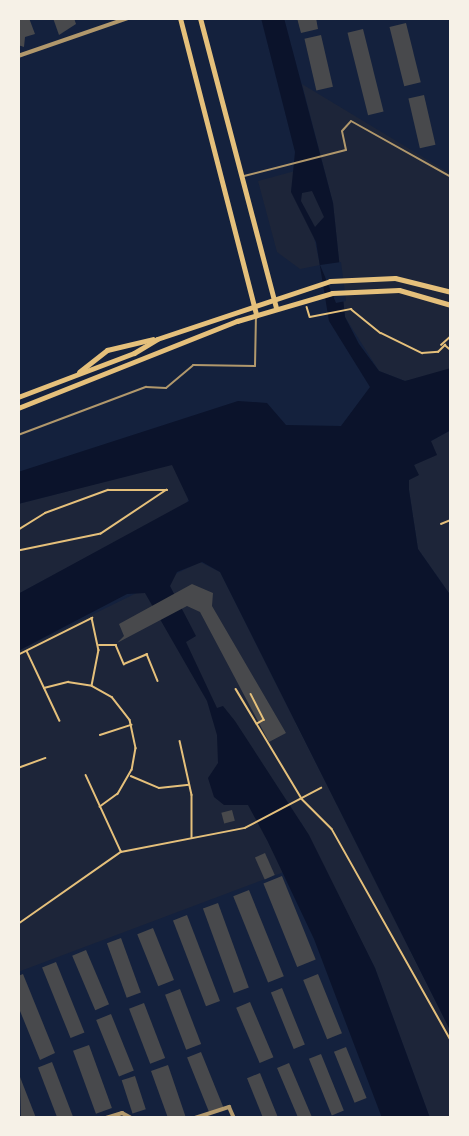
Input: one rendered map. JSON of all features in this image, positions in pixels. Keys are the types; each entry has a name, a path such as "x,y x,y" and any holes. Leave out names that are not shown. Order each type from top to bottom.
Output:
{"main road":[{"path":"180,18 256,315"},
{"path":"200,18 276,308"},
{"path":"18,397 157,339 253,304 317,285 382,277 451,292"},
{"path":"18,408 256,315 319,296 386,289 451,305"},
{"path":"78,373 107,350 157,339"}],"street":[{"path":"18,56 128,18"},
{"path":"195,1118 229,1107 234,1118"},
{"path":"106,1118 122,1113 131,1118"}],"lane":[{"path":"241,177 346,150 342,130 357,121 451,177"},
{"path":"18,435 146,387 166,388 193,365 255,366 256,315"}],"path":[{"path":"305,300 310,317 351,309 381,333 422,353 441,348 451,350"},
{"path":"441,348 451,336"},
{"path":"18,530 45,513 108,490 167,490 101,534 18,550"},
{"path":"441,524 451,520"},
{"path":"18,656 92,618 99,645 92,686"},
{"path":"99,645 116,645 124,664 147,654 158,681"},
{"path":"27,651 60,721"},
{"path":"44,688 68,682 92,686 116,701 132,725 136,748 130,776 100,807"},
{"path":"236,689 302,799 332,829 451,1040"},
{"path":"251,694 264,720 256,725"},
{"path":"100,735 132,725"},
{"path":"180,741 190,784 192,838"},
{"path":"18,768 45,758"},
{"path":"86,775 121,852"},
{"path":"130,776 159,788 190,784"},
{"path":"18,924 121,852 254,823 321,788"}],"shaded area":[{"path":"261,18 284,18 333,203 345,317 359,344 379,371 405,381 451,368 451,430 431,441 437,455 414,465 419,475 409,480 409,490 418,549 451,596 451,1032 220,572 202,562 177,572 170,586 196,636 186,642 217,708 223,706 235,721 309,835 375,968 430,1118 382,1118 314,939 268,842 248,805 224,805 214,797 208,778 218,763 217,735 207,701 145,593 127,594 18,651 18,594 189,501 172,465 18,504 18,472 238,401 267,403 286,425 341,426 370,387 329,321 316,242 291,192 295,152","holes":["312,191 324,217 315,227 301,201 302,193"]},
{"path":"302,84 451,174 451,368 446,373 405,381 379,371 345,317 333,203"},
{"path":"295,171 291,192 322,187 329,228 314,237 320,265 300,269 277,252 258,181"},
{"path":"451,430 451,596 418,549 409,480 418,475 414,465 431,441"},
{"path":"172,464 189,498 186,505 18,594 18,504"},
{"path":"200,562 220,572 451,1032 451,1118 430,1118 375,968 301,822 268,842 284,872 18,972 18,651"}],"pier":[{"path":"341,262 346,301 336,303 320,265"}],"building":[{"path":"29,18 35,34 25,37 24,47 18,45 18,20"},
{"path":"53,18 74,18 76,24 59,35"},
{"path":"297,18 316,18 318,29 301,33"},
{"path":"406,23 421,82 404,86 390,27"},
{"path":"363,29 384,111 368,115 347,33"},
{"path":"321,35 333,87 316,90 304,39"},
{"path":"424,95 435,145 420,148 408,99"},
{"path":"192,584 213,593 212,606 286,733 269,742 200,612 187,606 117,643 124,636 119,624"},
{"path":"232,810 235,821 224,823 221,813"},
{"path":"265,853 275,875 265,879 255,857"},
{"path":"282,876 316,959 297,967 263,883"},
{"path":"249,890 284,976 268,983 233,896"},
{"path":"218,903 249,988 234,993 203,908"},
{"path":"187,915 220,1001 206,1006 173,920"},
{"path":"153,928 174,980 158,986 137,934"},
{"path":"121,938 141,993 127,998 107,943"},
{"path":"86,950 109,1004 95,1010 72,956"},
{"path":"56,962 84,1032 71,1038 42,968"},
{"path":"23,974 55,1053 40,1060 18,1006 18,976"},
{"path":"318,974 342,1033 327,1039 303,980"},
{"path":"282,988 305,1045 294,1049 271,992"},
{"path":"180,989 201,1044 186,1050 165,995"},
{"path":"250,1002 273,1057 260,1063 236,1008"},
{"path":"144,1003 165,1058 150,1064 129,1009"},
{"path":"111,1014 134,1071 119,1077 96,1020"},
{"path":"89,1045 112,1108 96,1114 73,1051"},
{"path":"346,1047 367,1098 355,1103 334,1052"},
{"path":"201,1052 224,1109 210,1114 187,1058"},
{"path":"321,1054 344,1111 332,1115 309,1059"},
{"path":"52,1062 73,1118 57,1118 38,1067"},
{"path":"289,1063 312,1118 298,1118 277,1068"},
{"path":"168,1065 186,1118 168,1118 151,1071"},
{"path":"260,1073 278,1118 263,1118 247,1078"},
{"path":"135,1076 146,1109 133,1114 122,1080"},
{"path":"20,1077 36,1118 21,1118"}]}
